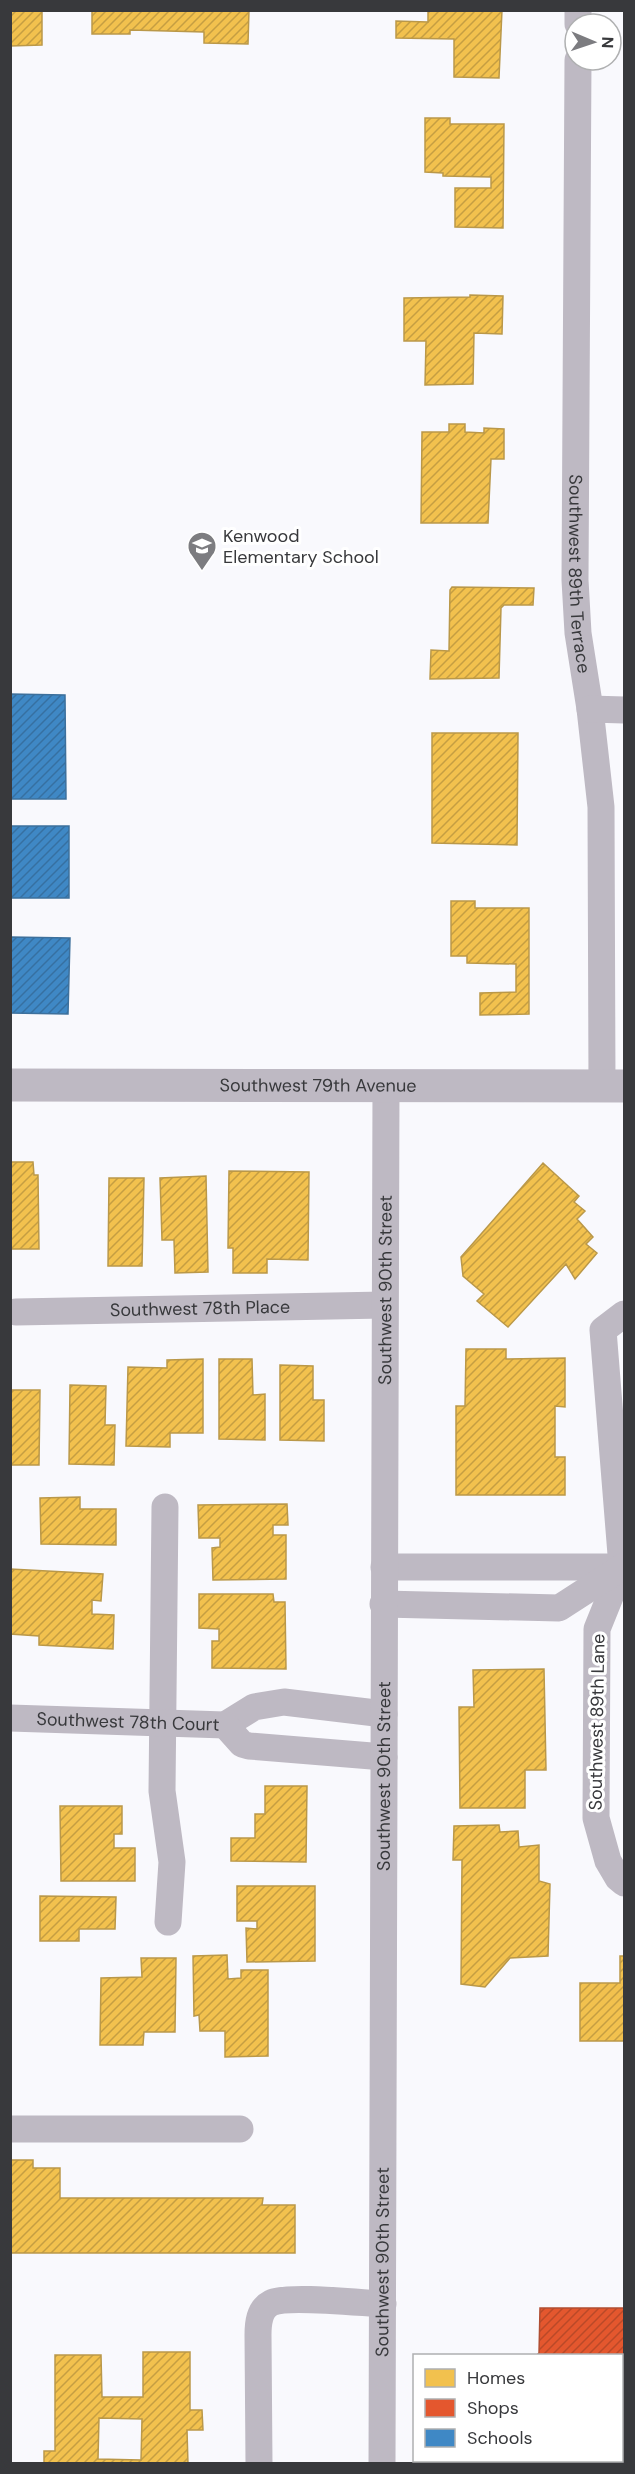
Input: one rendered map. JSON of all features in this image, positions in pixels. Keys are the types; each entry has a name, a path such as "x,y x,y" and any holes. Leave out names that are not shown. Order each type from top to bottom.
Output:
{"street":[{"name":"Southwest 89th Terrace","path":"578,72 574,549 578,633 590,709 601,807 613,1086"},
{"path":"590,709 624,710"},
{"name":"Southwest 79th Avenue","path":"10,1085 613,1086"},
{"name":"Southwest 90th Street","path":"382,2463 386,1086"},
{"name":"Southwest 78th Place","path":"16,1312 384,1305"},
{"name":"Southwest 89th Lane","path":"621,1880 600,1842 596,1818 597,1629 623,1566 603,1330 624,1314"},
{"path":"165,1507 162,1791 172,1862 168,1922"},
{"path":"384,1567 623,1566"},
{"path":"383,1604 559,1608 623,1566"},
{"name":"Southwest 78th Court","path":"10,1718 225,1725 254,1707 284,1702 384,1714"},
{"path":"225,1725 242,1743 249,1746 384,1757"},
{"path":"10,2129 240,2129"},
{"path":"259,2463 258,2329 264,2309 271,2303 281,2300 383,2304"}],"building: Homes":[{"path":"10,10 42,10 42,45 10,46"},
{"path":"92,10 249,10 248,44 204,43 204,32 130,30 130,34 92,34"},
{"path":"428,10 502,10 499,78 454,77 454,39 396,38 396,21 428,22"},
{"path":"425,118 450,118 450,124 504,124 503,228 455,227 455,188 491,188 491,177 443,176 443,173 425,172"},
{"path":"470,295 503,296 502,334 474,333 473,384 425,385 426,341 404,341 404,298 470,297"},
{"path":"449,424 465,424 465,432 484,433 484,428 504,429 504,459 491,459 488,523 421,523 422,432 449,432"},
{"path":"452,587 534,588 533,605 504,605 501,608 499,678 430,679 431,650 449,651 450,590"},
{"path":"432,733 518,733 517,845 432,843"},
{"path":"451,901 475,901 475,908 529,908 529,1014 480,1015 480,993 516,992 516,964 467,963 467,956 451,956"},
{"path":"10,1162 33,1162 34,1175 38,1175 39,1249 10,1249"},
{"path":"543,1163 579,1196 574,1202 585,1211 577,1219 593,1237 586,1244 597,1253 575,1279 566,1264 508,1327 477,1301 484,1294 463,1276 461,1257"},
{"path":"229,1171 309,1172 308,1260 267,1259 267,1273 233,1273 233,1248 228,1248"},
{"path":"206,1176 208,1272 175,1273 174,1240 162,1240 160,1178"},
{"path":"109,1178 144,1178 142,1266 108,1266"},
{"path":"466,1349 506,1349 506,1359 565,1358 565,1407 555,1406 555,1457 565,1457 565,1495 456,1495 456,1406 465,1406"},
{"path":"203,1359 203,1433 170,1433 170,1447 126,1446 128,1367 167,1368 167,1360"},
{"path":"219,1359 252,1359 253,1395 265,1394 265,1440 219,1439"},
{"path":"280,1365 313,1366 313,1400 324,1400 324,1441 280,1440"},
{"path":"70,1385 106,1386 105,1425 115,1425 114,1465 69,1464"},
{"path":"10,1390 40,1390 39,1465 10,1465"},
{"path":"80,1497 80,1509 116,1509 116,1545 41,1544 40,1498"},
{"path":"287,1504 288,1525 273,1525 273,1535 286,1535 286,1579 213,1580 212,1548 220,1547 220,1538 199,1538 198,1505"},
{"path":"10,1569 103,1574 101,1601 92,1600 92,1614 114,1615 113,1649 39,1645 39,1636 10,1634"},
{"path":"199,1594 273,1594 274,1602 285,1602 286,1669 212,1668 212,1641 219,1641 219,1629 199,1628"},
{"path":"544,1669 546,1770 525,1770 525,1808 460,1808 459,1707 474,1707 473,1670"},
{"path":"265,1786 307,1786 306,1862 231,1861 231,1838 255,1838 255,1814 265,1814"},
{"path":"60,1806 122,1806 122,1834 114,1834 114,1848 135,1848 135,1881 61,1881"},
{"path":"499,1825 500,1832 518,1831 519,1847 539,1845 539,1881 550,1884 548,1956 510,1958 485,1987 461,1984 462,1860 453,1860 454,1826"},
{"path":"237,1886 315,1886 315,1961 247,1962 246,1928 257,1929 257,1921 237,1921"},
{"path":"40,1896 116,1897 115,1929 79,1929 79,1941 40,1941"},
{"path":"227,1955 228,1979 241,1978 241,1970 268,1970 268,2056 225,2057 225,2031 200,2031 199,2015 194,2016 193,1956"},
{"path":"620,1956 624,1956 624,2041 580,2041 580,1983 620,1983"},
{"path":"141,1958 176,1958 175,2032 144,2032 143,2045 100,2045 101,1978 142,1977"},
{"path":"10,2160 33,2160 33,2168 60,2168 60,2198 263,2198 262,2205 295,2205 295,2253 11,2253"},
{"path":"143,2352 190,2352 190,2410 202,2410 203,2430 187,2430 188,2464 44,2464 44,2451 55,2451 55,2355 101,2355 102,2397 143,2397","holes":["99,2418 142,2419 141,2460 98,2459"]}],"building: Shops":[{"path":"540,2308 624,2308 624,2464 536,2464 536,2462 623,2462 623,2354 539,2353"}],"building: Schools":[{"path":"10,694 65,695 66,799 10,799"},
{"path":"10,826 69,826 69,898 10,898"},
{"path":"10,937 70,938 68,1014 10,1013"}],"place":[{"name":"Kenwood Elementary School","path":"202,572"}]}
